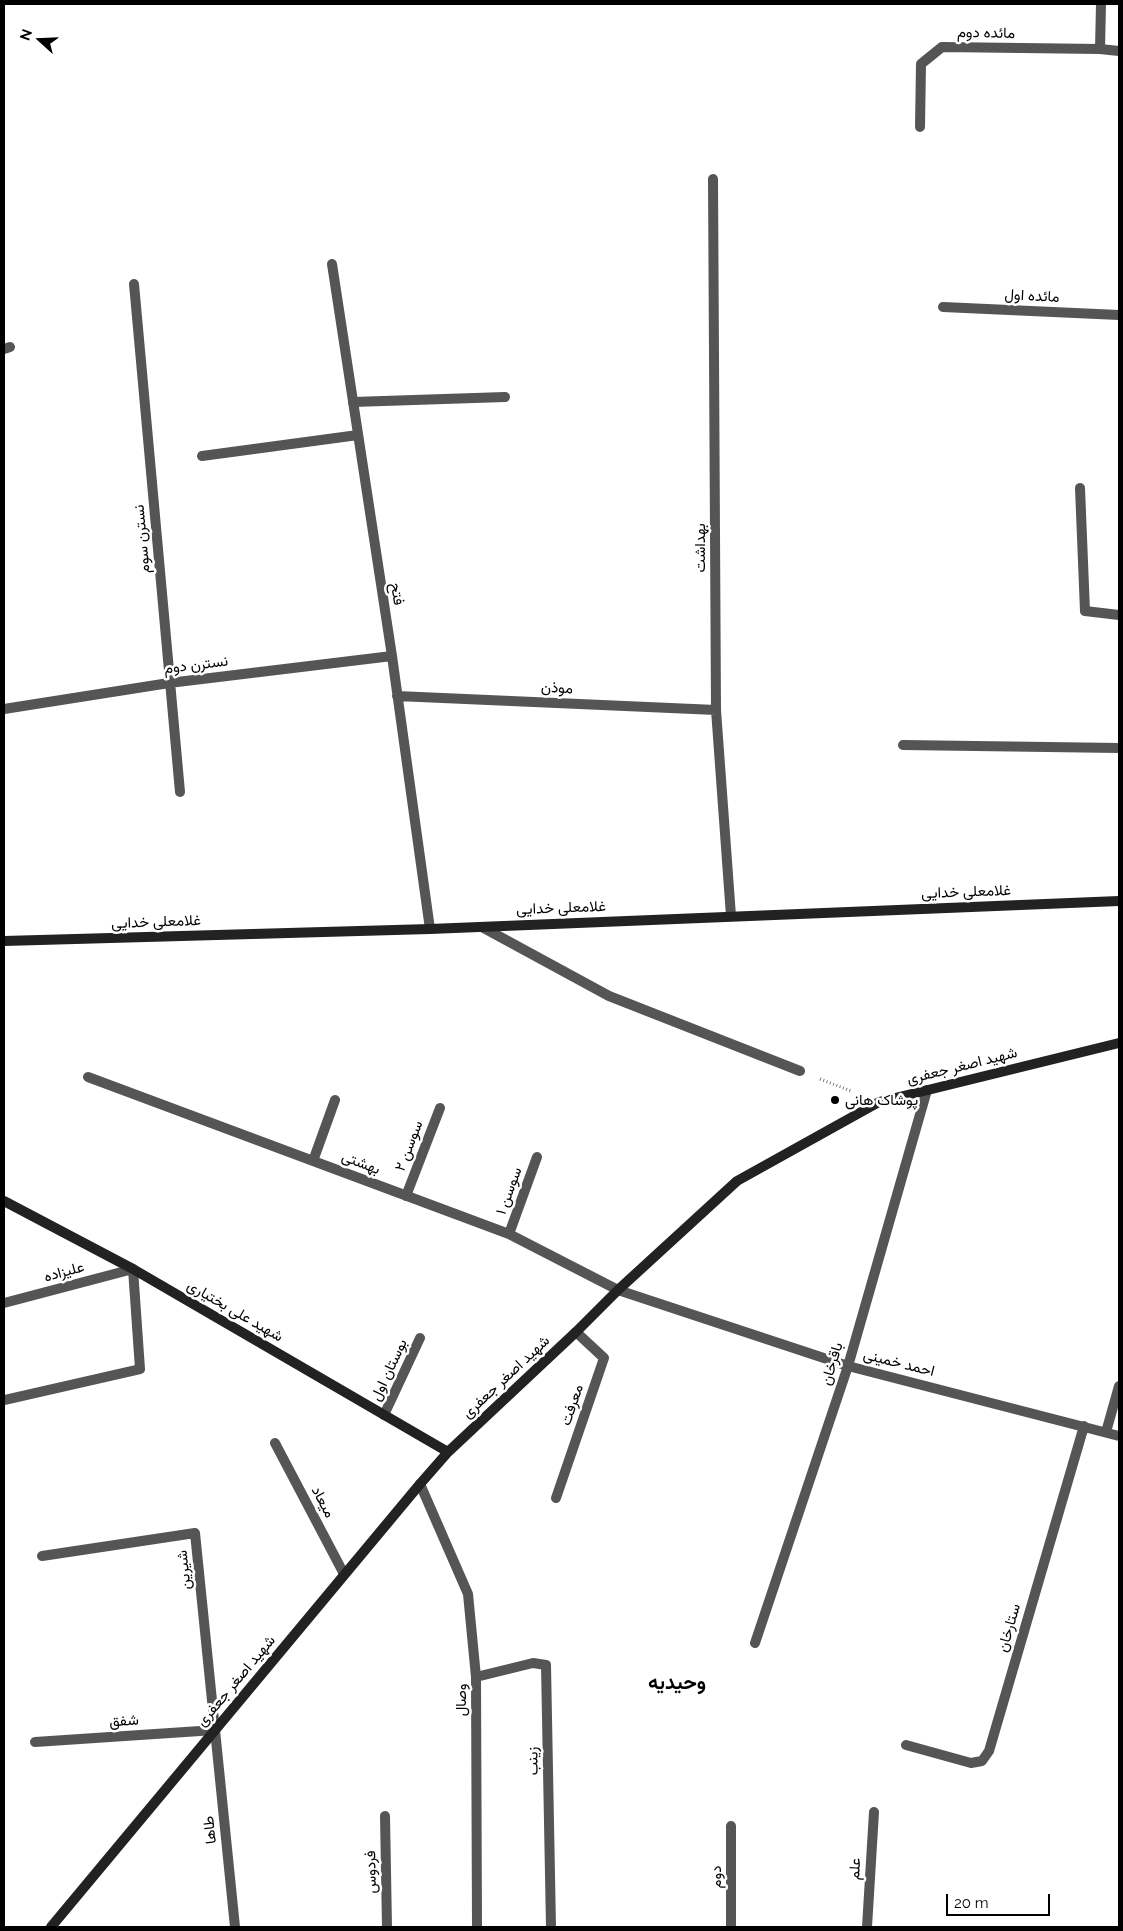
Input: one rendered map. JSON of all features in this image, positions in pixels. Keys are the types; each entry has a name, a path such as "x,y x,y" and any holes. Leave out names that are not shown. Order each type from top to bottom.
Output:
{"street":[{"path":"1100,4 1100,49"},
{"name":"مائده دوم","path":"920,127 921,64 942,47 1100,49 1119,51"},
{"name":"بهداشت","path":"713,180 716,710 731,916"},
{"name":"فتح","path":"332,264 392,656 430,929"},
{"name":"نسترن سوم","path":"134,284 180,792"},
{"name":"مائده اول","path":"943,307 1119,315"},
{"path":"353,402 505,397"},
{"path":"202,456 358,435"},
{"path":"1080,488 1085,611 1119,615"},
{"name":"نسترن دوم","path":"4,709 169,683 392,656"},
{"name":"موذن","path":"397,696 716,710"},
{"path":"903,745 1119,748"},
{"name":"غلامعلی خدایی","path":"4,941 430,929 1119,900"},
{"path":"482,926 609,996 800,1071"},
{"name":"شهید اصغر جعفری","path":"51,1927 344,1574 448,1452 618,1290 737,1181 879,1102 1119,1043"},
{"name":"بهشتی","path":"88,1077 509,1234 618,1290"},
{"name":"باقرخان","path":"755,1643 848,1366 927,1090"},
{"path":"313,1161 335,1100"},
{"name":"سوسن ۲","path":"406,1196 440,1108"},
{"name":"سوسن ۱","path":"509,1234 537,1157"},
{"name":"شهید علی بختیاری","path":"4,1200 133,1269 448,1452"},
{"path":"4,1400 140,1369 133,1269"},
{"name":"علیزاده","path":"4,1303 133,1269"},
{"name":"احمد خمینی","path":"618,1290 848,1366 1119,1436"},
{"name":"معرفت","path":"556,1498 604,1358 576,1332"},
{"name":"بوستان اول","path":"384,1415 420,1338"},
{"path":"1106,1432 1119,1386"},
{"name":"ستارخان","path":"906,1745 971,1763 982,1761 989,1751 1084,1426"},
{"name":"میعاد","path":"275,1443 344,1574"},
{"name":"وصال","path":"420,1484 468,1594 476,1677 477,1927"},
{"name":"شیرین","path":"42,1556 195,1533 215,1730"},
{"name":"زینب","path":"476,1677 533,1662 546,1665 551,1927"},
{"name":"شفق","path":"35,1742 215,1730"},
{"name":"طاها","path":"215,1730 235,1927"},
{"name":"علم","path":"867,1927 874,1812"},
{"name":"فردوس","path":"385,1816 387,1927"},
{"name":"دوم","path":"731,1826 731,1927"}],"path":[{"path":"800,1071 879,1102"}],"place":[{"name":"پوشاک هانی","path":"835,1100"}],"district":[{"name":"وحیدیه","path":"677,1683"}]}
